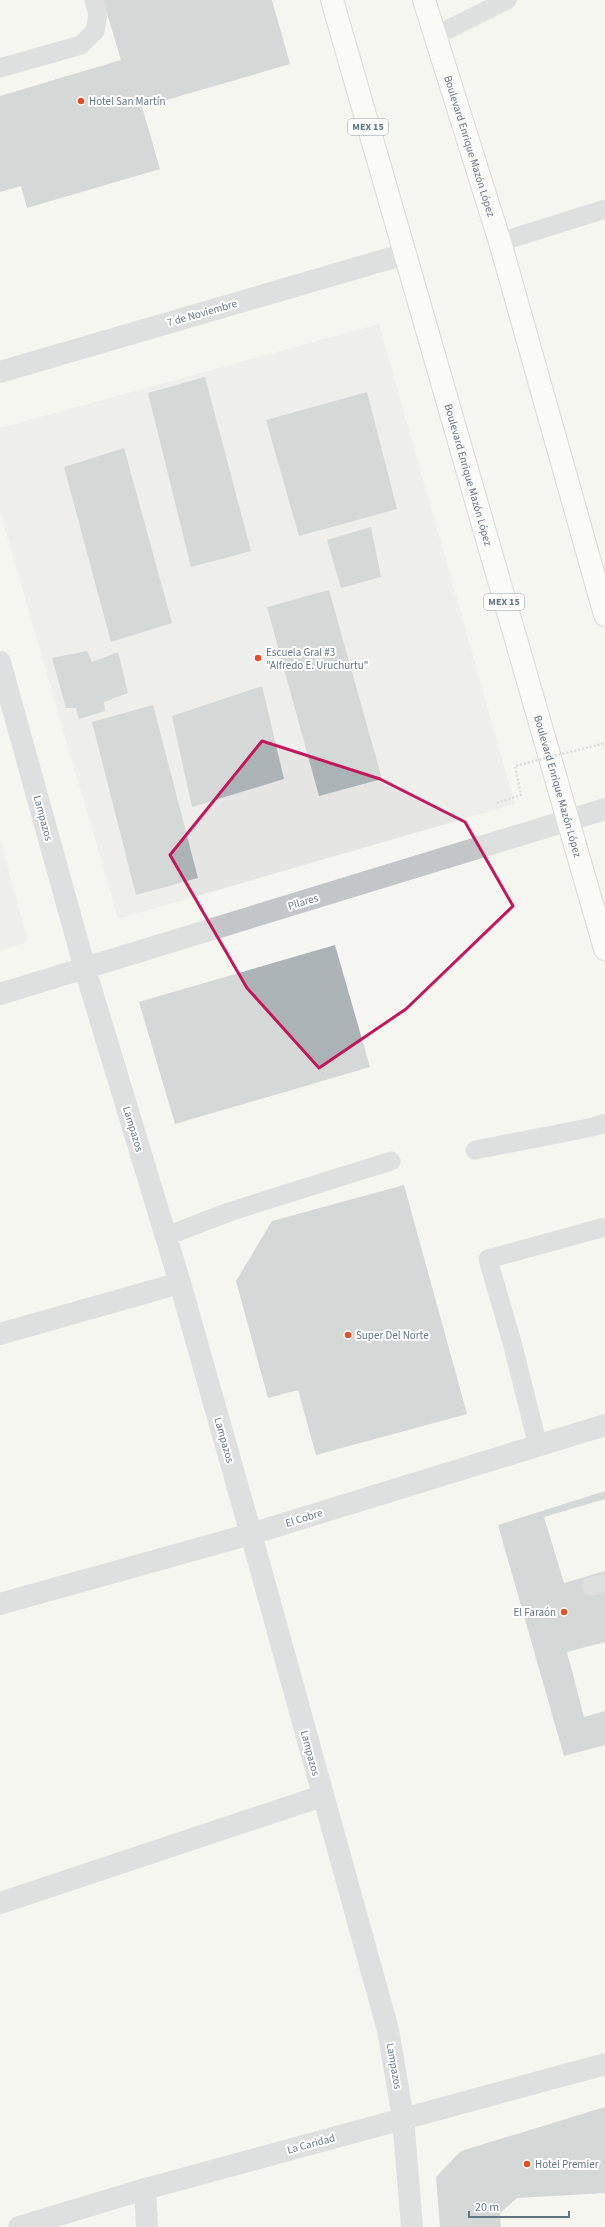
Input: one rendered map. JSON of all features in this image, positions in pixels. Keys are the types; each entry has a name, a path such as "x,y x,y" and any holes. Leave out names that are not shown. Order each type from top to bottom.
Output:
{"main road":[{"name":"Boulevard Enrique Mazón López","path":"332,0 567,820 601,923 605,949"},
{"name":"Boulevard Enrique Mazón López","path":"424,0 500,242 605,615"}],"street":[{"name":"7 de Noviembre","path":"0,372 405,254"},
{"name":"Lampazos","path":"0,662 85,969 180,1283 388,2030 403,2118 412,2227"},
{"name":"Pilares","path":"0,994 605,809"},
{"path":"0,1334 180,1283"},
{"name":"El Cobre","path":"0,1604 251,1534 605,1425"},
{"path":"0,1903 322,1796"},
{"name":"La Caridad","path":"18,2227 403,2118 605,2064"},
{"path":"145,2190 147,2227"}],"lane":[{"path":"0,68 81,45 95,31 98,14 94,0"},
{"path":"435,36 507,0"},
{"path":"500,242 605,209"},
{"path":"475,1150 593,1127 605,1122"},
{"path":"166,1236 232,1211 391,1161"},
{"path":"538,1446 513,1346 488,1259 605,1228"}],"path":[{"path":"496,803 521,795 514,766 605,743"}],"highlighted area":[{"path":"262,741 380,779 465,822 513,906 406,1009 319,1068 247,988 170,855"}],"shaded area":[{"name":"Escuela Gral #3 \"Alfredo E. Uruchurtu\"","path":"379,324 515,804 118,919 0,512 0,428"},
{"path":"0,839 28,942 0,951"}],"building":[{"name":"Hotel San Martín","path":"103,0 272,0 290,64 142,107 160,169 27,208 21,186 0,192 0,96 121,60"},
{"path":"205,377 251,551 191,567 148,393"},
{"path":"367,392 397,509 299,536 266,420"},
{"path":"124,448 172,623 111,642 64,467"},
{"path":"371,527 381,577 341,588 327,540"},
{"path":"329,590 382,779 319,796 267,607"},
{"path":"87,651 92,662 118,652 128,693 104,702 105,711 79,719 76,708 66,708 52,658"},
{"path":"262,686 284,779 192,807 172,716"},
{"path":"153,705 198,878 136,895 92,722"},
{"path":"335,945 370,1067 175,1124 139,1002"},
{"name":"Super Del Norte","path":"404,1185 467,1414 316,1455 298,1390 268,1398 236,1281 272,1221"},
{"name":"El Faraón","path":"605,1491 605,1499 544,1517 564,1583 605,1571 605,1642 567,1652 584,1717 605,1711 605,1745 564,1756 498,1525"},
{"name":"Hotel Premier","path":"605,2107 605,2193 517,2198 500,2213 501,2227 440,2227 436,2177 461,2151"}],"place":[{"name":"Hotel San Martín","path":"81,101"},
{"name":"Escuela Gral #3 \"Alfredo E. Uruchurtu\"","path":"258,658"},
{"name":"Super Del Norte","path":"348,1335"},
{"name":"El Faraón","path":"564,1612"},
{"name":"Hotel Premier","path":"527,2164"}]}
